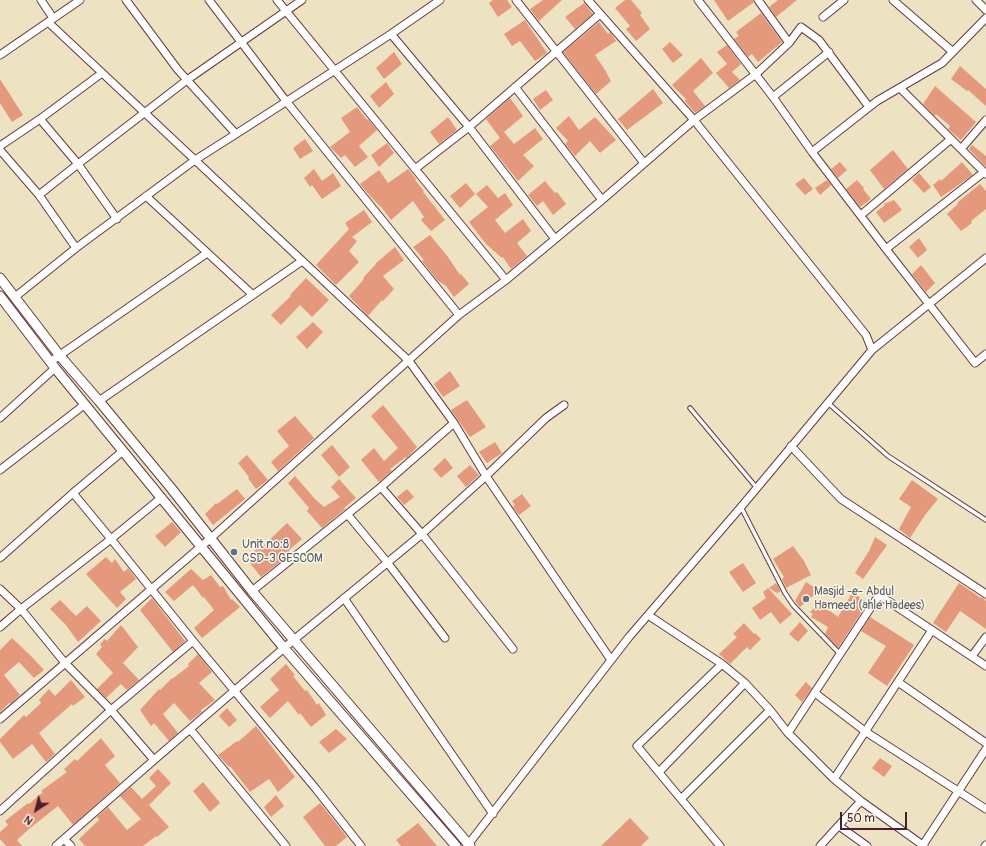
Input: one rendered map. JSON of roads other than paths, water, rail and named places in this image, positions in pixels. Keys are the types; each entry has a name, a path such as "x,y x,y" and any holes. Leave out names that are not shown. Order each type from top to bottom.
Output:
{"street":[{"path":"41,0 51,20 102,73 409,361 454,423 486,476 611,660"},
{"path":"126,0 187,80 236,134"},
{"path":"209,0 286,101 459,315"},
{"path":"276,0 506,280"},
{"path":"39,195 187,80 302,0"},
{"path":"15,298 76,248 195,160 334,69 391,34 440,0"},
{"path":"516,0 644,163"},
{"path":"588,0 694,120 866,335 872,350"},
{"path":"698,0 756,74 812,152 886,249 975,363 986,354"},
{"path":"758,0 790,43"},
{"path":"823,17 844,0"},
{"path":"893,0 953,52"},
{"path":"976,0 986,10"},
{"path":"0,55 77,1"},
{"path":"415,170 469,127 600,14"},
{"path":"812,152 877,101 942,63 986,18"},
{"path":"0,719 201,547 459,315 506,280 602,200 694,120 756,74 790,43 801,27 819,40 869,107"},
{"path":"391,34 469,127 555,239"},
{"path":"773,97 829,52"},
{"path":"0,146 40,119 102,73"},
{"path":"515,87 602,200"},
{"path":"886,249 985,174 900,88"},
{"path":"40,119 78,164 117,219"},
{"path":"961,149 986,120"},
{"path":"861,215 951,139"},
{"path":"0,150 39,195 76,248"},
{"path":"146,196 253,295"},
{"path":"0,418 60,356 207,253"},
{"path":"0,278 60,356 99,401 211,538 252,591 469,845 611,660 872,350 986,258"},
{"path":"99,401 302,261"},
{"path":"0,296 84,405 284,648 456,846"},
{"path":"0,470 84,405"},
{"path":"56,846 284,648 422,534 486,476 541,423 564,405"},
{"path":"252,591 381,488 454,423"},
{"path":"791,446 841,500 986,594"},
{"path":"0,558 123,451"},
{"path":"381,488 422,534 513,649"},
{"path":"73,493 361,846"},
{"path":"0,628 21,609 161,498"},
{"path":"348,514 387,562 444,638"},
{"path":"0,589 21,609 65,663 111,710 154,760"},
{"path":"788,733 879,595 986,666"},
{"path":"344,598 493,814"},
{"path":"648,615 722,664 745,683 770,710 788,733 834,779 861,801 924,846 986,749"},
{"path":"834,779 932,630"},
{"path":"972,656 986,637"},
{"path":"0,810 111,710 193,641"},
{"path":"720,846 637,746 722,664"},
{"path":"898,682 986,743"},
{"path":"659,772 745,683"},
{"path":"815,693 866,732 986,809"},
{"path":"681,799 770,710"},
{"path":"190,729 286,846"},
{"path":"820,846 861,801"},
{"path":"839,826 867,846"},
{"path":"64,839 71,846"}],"lane":[{"path":"827,403 888,456 986,520"},
{"path":"690,408 756,487"},
{"path":"741,506 793,606 840,654"}],"place":[{"name":"Unit no:8 CSD-3 GESCOM","path":"234,552"},
{"name":"Masjid -e- Abdul Hameed (ahle Hadees)","path":"806,599"}]}
